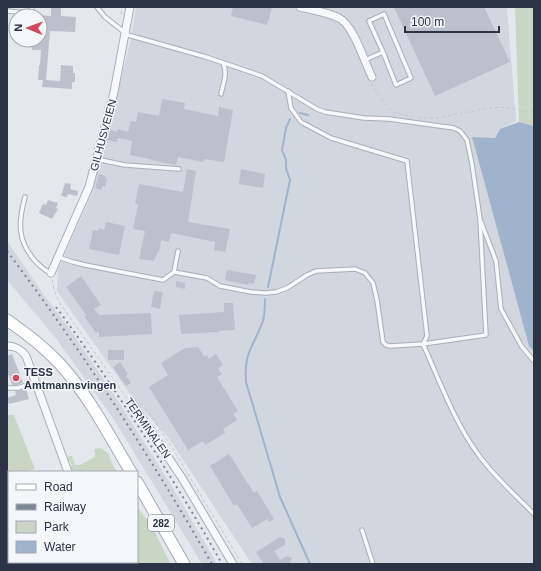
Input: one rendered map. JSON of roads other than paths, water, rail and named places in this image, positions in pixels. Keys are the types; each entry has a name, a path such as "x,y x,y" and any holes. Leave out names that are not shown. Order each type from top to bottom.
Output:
{"main road":[{"path":"7,320 42,346 70,376 89,403 130,471"},
{"name":"282","path":"138,484 184,564"}],"street":[{"name":"GILHUSVEIEN","path":"52,273 89,187 114,92 130,7"},
{"path":"300,7 335,17 343,21 351,31 371,80"},
{"path":"7,346 16,347 24,353 68,471"},
{"name":"TERMINALEN","path":"134,406 182,478 233,564"}],"lane":[{"path":"7,11 28,13 31,11 32,7"},
{"path":"97,7 105,17 128,36 223,63 262,76 317,109 325,112 454,128 460,131 467,140 480,219 486,335 423,344 390,346 383,342 373,283 365,273 355,269 316,271 287,288 276,292 251,292 220,286 207,278 174,272"},
{"path":"384,14 411,78 396,85 383,52 369,21 384,14"},
{"path":"364,61 383,52"},
{"path":"221,94 226,69 223,63"},
{"path":"288,91 291,108 301,122 331,138 407,161 427,336 423,344"},
{"path":"96,159 125,165 179,169"},
{"path":"25,197 21,230 23,243 40,266 44,270 52,273"},
{"path":"480,219 496,261 501,309 522,347 534,361"},
{"path":"58,257 73,262 163,280 174,272 178,251"},
{"path":"423,344 457,420 470,443 488,468 534,514"},
{"path":"7,388 18,388 35,382"},
{"path":"362,530 373,564"}],"water":[{"path":"519,122 534,126 534,351 529,346 472,137 495,138 500,129"}],"waterway":[{"path":"300,113 308,115"},
{"path":"268,287 290,180 286,168 286,160 282,150 286,128 290,119"},
{"path":"265,299 263,320 247,358 246,382 280,497 310,564"}],"railway":[{"path":"7,251 62,327 114,404 140,444 212,564"},
{"path":"56,307 119,397 155,452 222,564"}],"place":[{"name":"TESS Amtmannsvingen","path":"16,378"}]}
